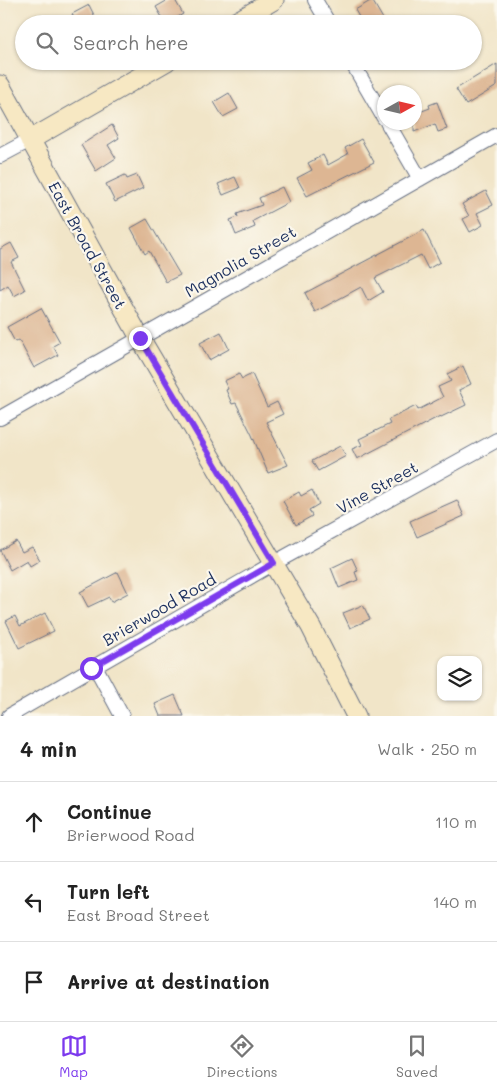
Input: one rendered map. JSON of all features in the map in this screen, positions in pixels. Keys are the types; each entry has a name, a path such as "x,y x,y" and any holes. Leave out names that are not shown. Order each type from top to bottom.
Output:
{"main road":[{"path":"248,15 274,0"},
{"path":"30,140 151,70"},
{"name":"East Broad Street","path":"0,85 140,338 312,627 356,716"}],"street":[{"path":"315,0 324,15"},
{"path":"356,70 377,106"},
{"path":"392,130 420,179"},
{"name":"Magnolia Street","path":"0,418 497,135"},
{"path":"0,156 30,140"},
{"name":"Vine Street","path":"274,563 497,440"},
{"name":"Brierwood Road","path":"9,716 274,563"},
{"path":"95,666 122,716"}],"building":[{"path":"168,0 175,0 183,14 161,15 156,7"},
{"path":"372,0 381,15 358,15 355,10"},
{"path":"89,5 94,15 72,15"},
{"path":"497,64 497,86 466,105 456,89"},
{"path":"229,93 238,109 223,117 214,102"},
{"path":"437,102 447,129 438,132 435,124 422,129 422,111 430,108 429,105"},
{"path":"112,125 119,138 108,145 116,158 96,171 81,145"},
{"path":"361,139 374,162 307,196 297,178 312,170 308,163 323,155 328,165 348,154 345,148"},
{"path":"125,175 127,179 137,175 143,188 115,202 106,184"},
{"path":"235,177 240,188 223,195 218,184"},
{"path":"282,187 289,202 253,221 255,227 236,235 230,220 238,217 237,214 262,205 259,198"},
{"path":"486,191 493,205 477,213 483,225 470,232 463,219 469,216 462,204"},
{"path":"147,219 180,275 166,282 149,251 145,254 131,228"},
{"path":"424,230 440,262 428,269 421,255 375,278 383,292 368,301 361,287 315,312 305,293"},
{"path":"11,243 19,258 11,262 25,290 14,296 8,285 0,290 0,249"},
{"path":"41,308 60,342 53,346 58,355 34,368 19,340 15,342 7,327"},
{"path":"221,332 229,349 209,360 200,343"},
{"path":"463,366 471,384 459,390 466,405 440,416 357,459 352,449 362,445 359,439 390,424 388,420 416,406 418,410 443,397 438,387 451,381 447,374"},
{"path":"239,374 242,379 252,374 267,407 277,402 283,414 266,422 288,465 268,473 236,403 232,404 226,390 228,389 224,381"},
{"path":"340,446 346,456 318,471 312,461"},
{"path":"312,490 319,504 309,510 312,516 296,525 283,501 299,492 301,496"},
{"path":"457,500 464,516 417,537 410,521"},
{"path":"16,541 22,552 32,547 40,560 30,566 27,560 10,570 0,550"},
{"path":"352,558 358,571 355,572 358,580 339,588 331,568"},
{"path":"118,572 128,593 111,602 109,597 88,607 80,592"},
{"path":"363,605 370,619 350,628 343,613"},
{"path":"45,613 54,631 19,648 6,621 15,616 20,626"},
{"path":"175,695 184,716 160,716 155,704"}],"route":[{"path":"91,668 274,563 140,338"}]}
